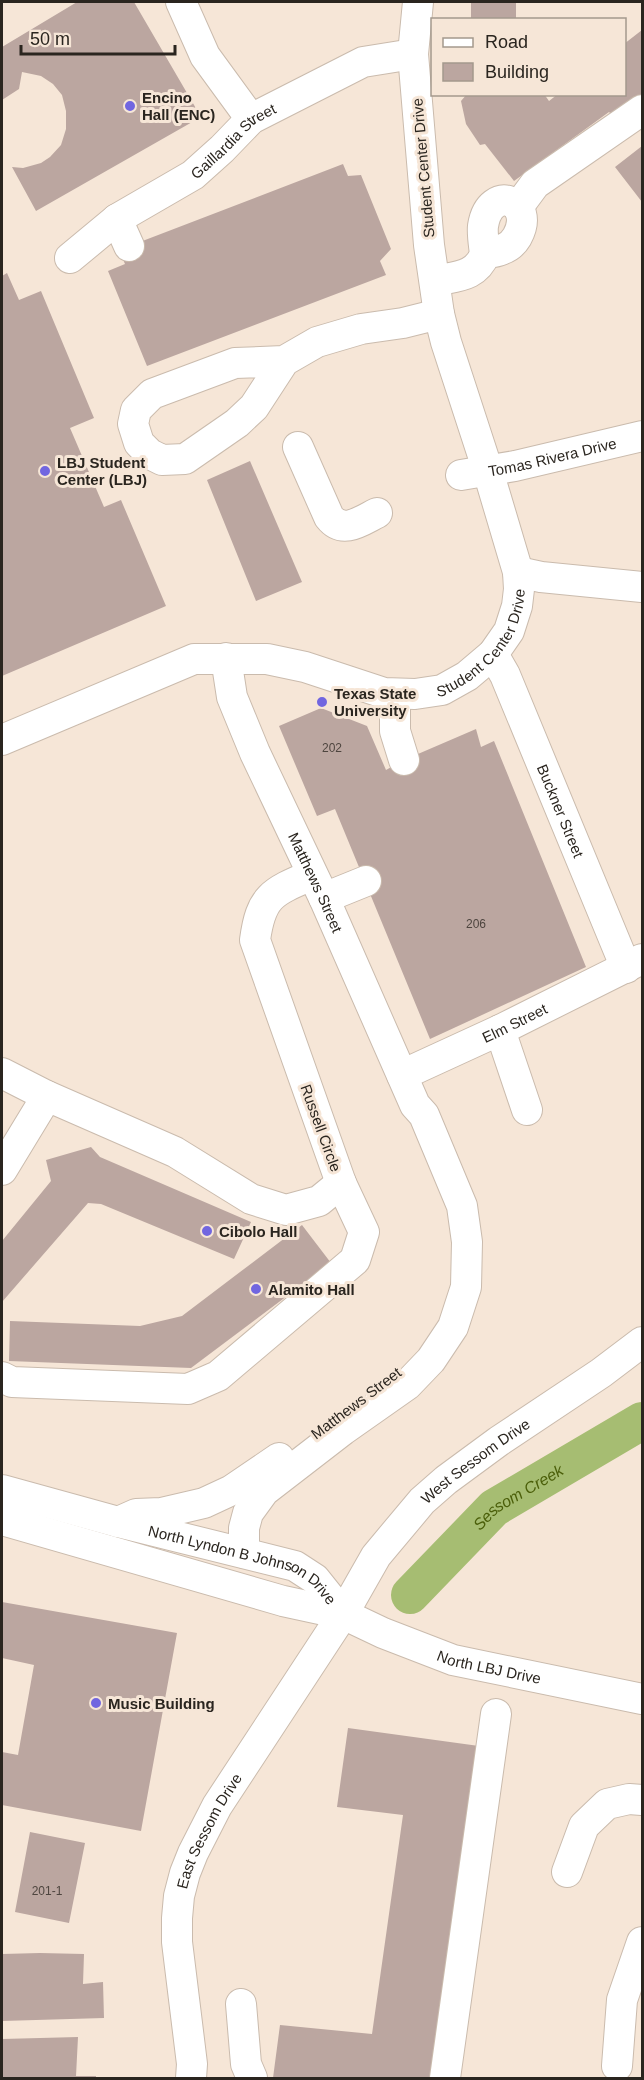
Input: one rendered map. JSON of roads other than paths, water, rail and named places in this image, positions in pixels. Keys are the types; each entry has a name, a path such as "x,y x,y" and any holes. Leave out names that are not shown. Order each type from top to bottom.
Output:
{"street":[{"path":"181,2 205,56 251,118"},
{"name":"Student Center Drive","path":"2,740 194,659 267,659 305,667 384,693 442,690 467,676 493,654 509,631 517,606 518,572 475,473 439,314 429,245 413,54 418,2"},
{"name":"Gaillardia Street","path":"70,258 123,232 193,175 251,118 363,62 413,54"},
{"path":"435,281 471,273 480,266 485,254 504,249 514,242 520,231 522,217 518,207 535,184 642,110"},
{"path":"284,361 235,363 152,394 136,410 133,424 139,443 150,454 162,460 185,459 237,423 254,407 284,361 317,342 361,329 403,323 439,314"},
{"name":"Tomas Rivera Drive","path":"475,473 642,436"},
{"path":"298,447 334,524 342,527 351,525 377,513"},
{"path":"518,572 642,587"},
{"name":"Buckner Street","path":"493,654 505,675 634,963"},
{"name":"Matthews Street","path":"226,658 232,697 255,753 318,887 415,1105 423,1115 462,1206 467,1242 466,1287 453,1327 431,1360 408,1385 264,1491 248,1512 244,1528 244,1554"},
{"path":"394,694 395,731 404,760"},
{"name":"Russell Circle","path":"2,1073 47,1096 175,1152 251,1199 286,1210 319,1201 341,1183 255,940 258,916 269,898 294,883 318,887 366,881"},
{"name":"Elm Street","path":"402,1075 500,1030 634,963"},
{"path":"500,1030 527,1110"},
{"path":"2,1170 47,1096"},
{"name":"Matthews Street","path":"118,1522 136,1514 161,1513 204,1503 232,1490 336,1419 404,1367 427,1341 442,1313 451,1282 455,1249 450,1211 414,1118 415,1105"},
{"path":"2,1377 12,1382 188,1389 218,1376 356,1260 364,1232 341,1183"},
{"name":"West Sessom Drive","path":"342,1614 376,1556 422,1501 446,1480 499,1441 602,1372 642,1342"},
{"name":"North Lyndon B Johnson Drive","path":"2,1490 118,1522 295,1566 315,1579 342,1614"},
{"name":"North Lyndon B Johnson Drive","path":"2,1520 283,1601 342,1614"},
{"path":"181,1572 191,1539"},
{"name":"North LBJ Drive","path":"342,1614 404,1642 453,1660 642,1699"},
{"name":"East Sessom Drive","path":"191,2079 192,2064 187,2010 177,1942 179,1896 185,1873 217,1806 342,1614"},
{"path":"445,2079 496,1713"},
{"path":"567,1872 584,1826 607,1804 629,1798 642,1800"},
{"path":"617,2066 622,2000 642,1942"},
{"path":"241,2004 246,2064 252,2079"}],"waterway":[{"name":"Sessom Creek","path":"410,1595 494,1508 642,1421"}],"place":[{"name":"Encino Hall (ENC)","path":"130,106"},
{"name":"LBJ Student Center (LBJ)","path":"45,471"},
{"name":"Texas State University","path":"322,702"},
{"name":"Cibolo Hall","path":"207,1231"},
{"name":"Alamito Hall","path":"256,1289"},
{"name":"Music Building","path":"96,1703"}]}
